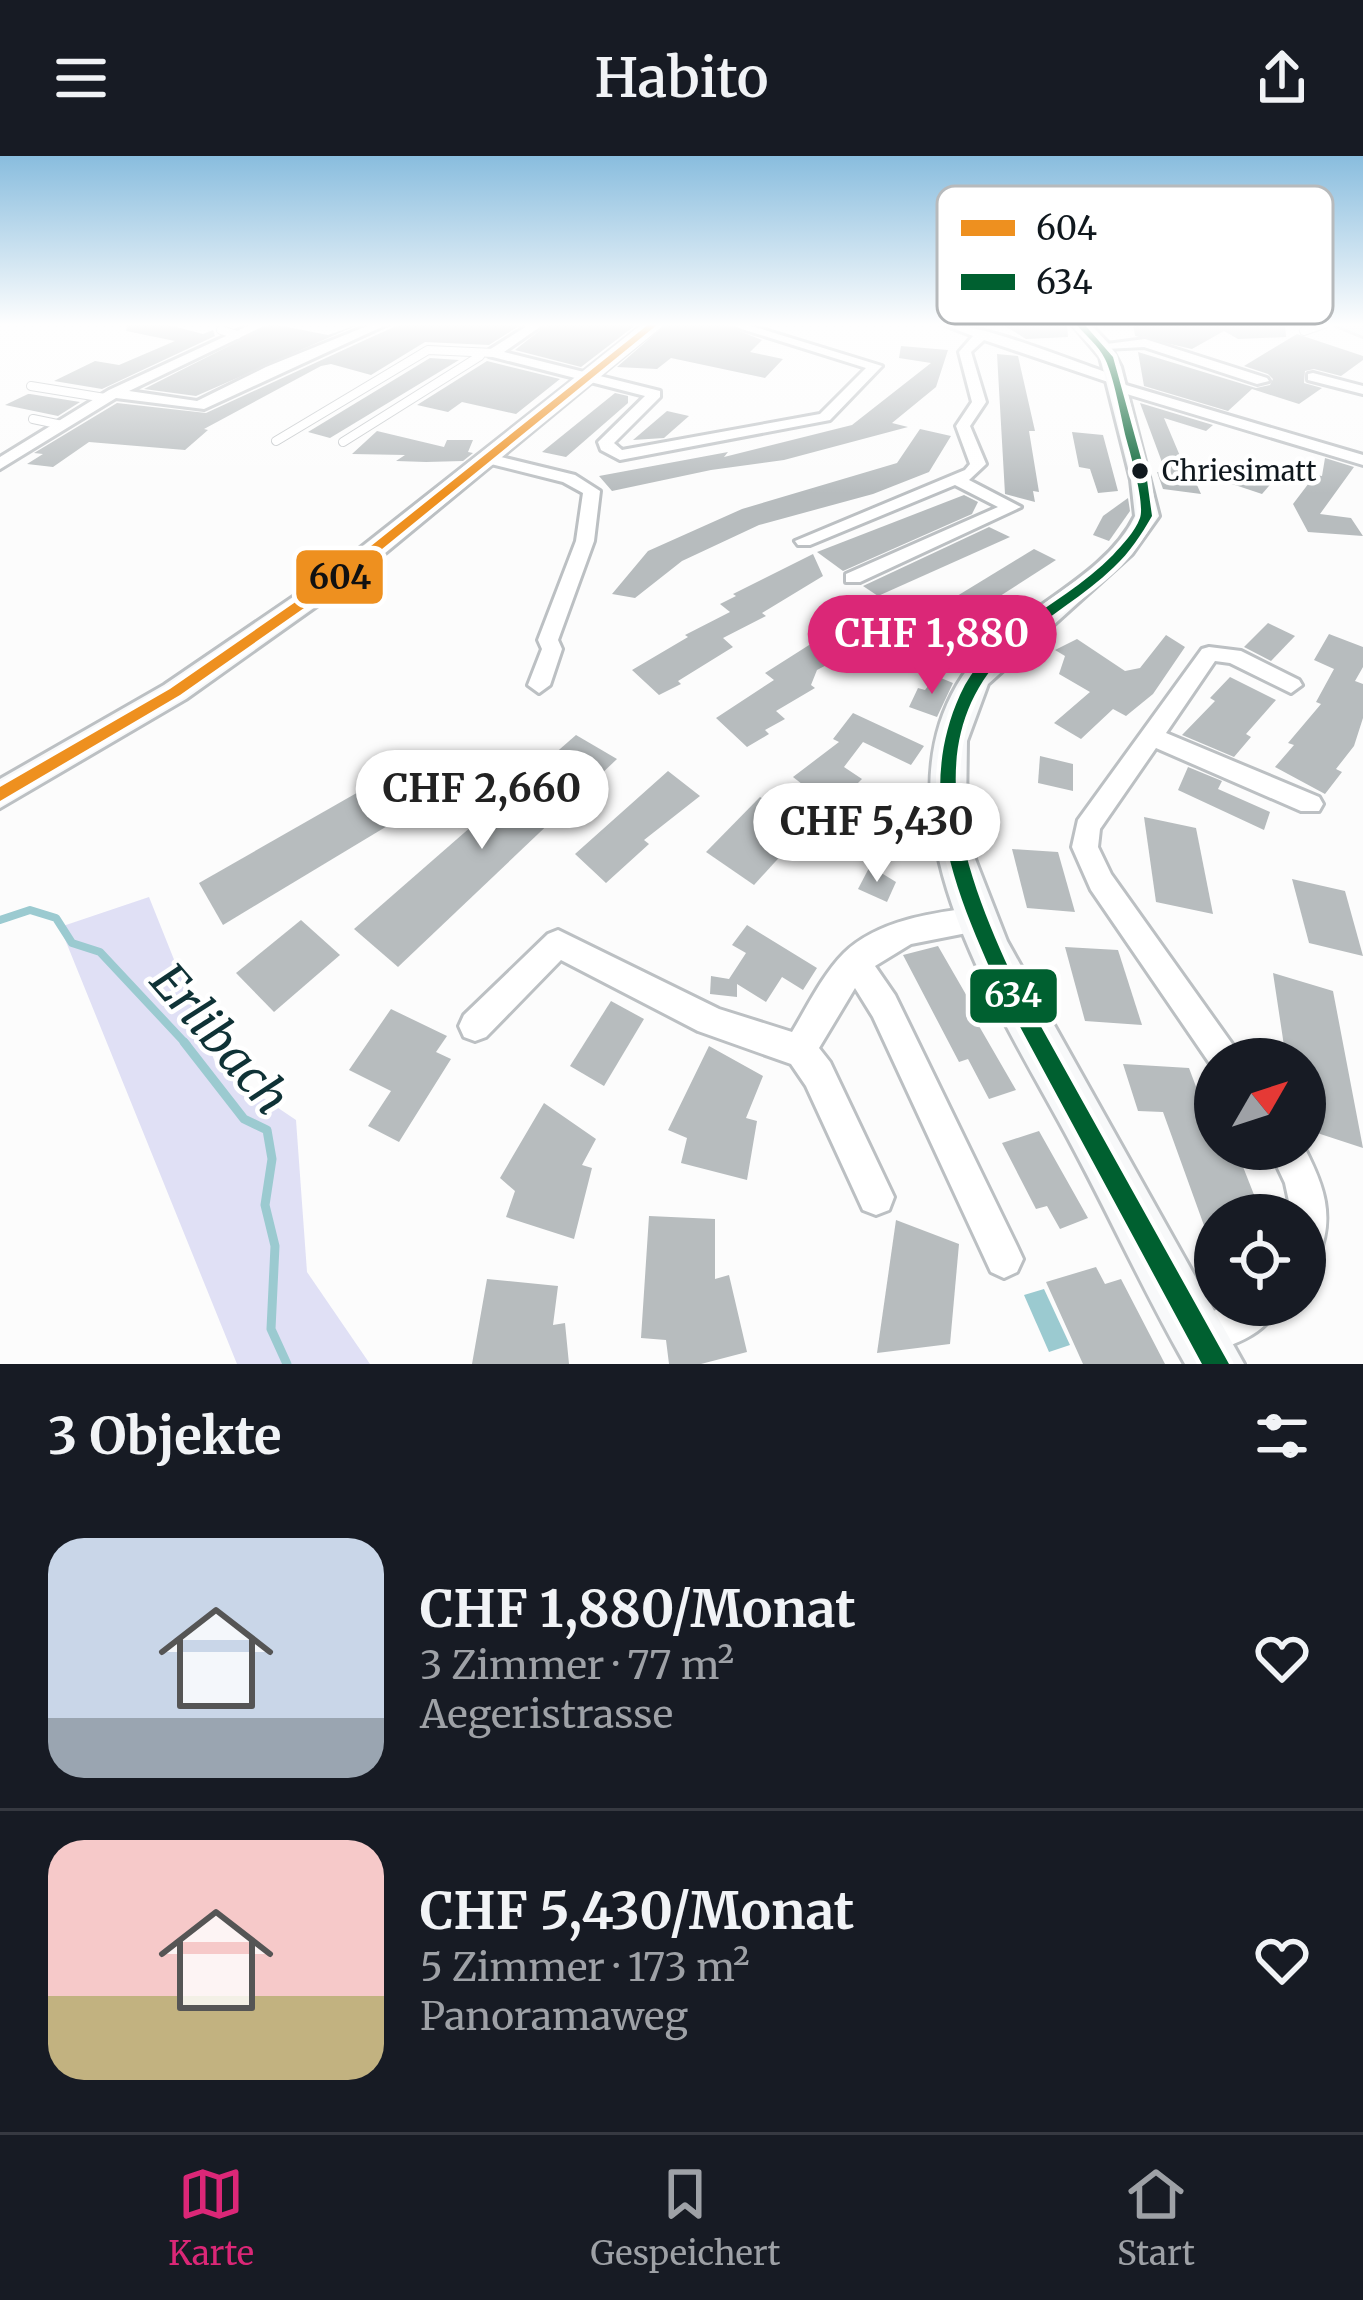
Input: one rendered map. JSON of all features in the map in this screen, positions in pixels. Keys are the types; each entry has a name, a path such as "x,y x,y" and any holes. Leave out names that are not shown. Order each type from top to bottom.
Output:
{"street":[{"path":"0,464 139,380"},
{"path":"109,396 199,406 250,380"},
{"path":"0,795 236,651 340,577 585,380"},
{"path":"606,380 655,394 606,442 606,447 620,455 833,415 863,380"},
{"path":"804,542 959,481 978,464 963,433 979,402 973,380"},
{"path":"1108,380 1363,460"},
{"path":"1326,380 1363,390"},
{"path":"1115,383 1144,495 1145,523 1123,553 1025,626 992,659 961,707 948,760 947,805 977,920 1208,1351 1233,1326"},
{"path":"489,459 579,481 592,491 585,541 548,640 553,649 539,685"},
{"path":"853,578 1012,507 959,481"},
{"path":"1209,1038 1100,882 1085,847 1087,826 1209,654 1234,656 1291,685"},
{"path":"1151,736 1310,804"},
{"path":"800,1050 841,976 889,937 922,926 977,920"},
{"path":"475,1026 558,944 710,1018 782,1048 800,1050 818,1073 876,1197"},
{"path":"855,962 884,1006 1004,1259"}],"lane":[{"path":"276,441 372,380"},
{"path":"343,442 444,380"},
{"path":"32,386 109,396"},
{"path":"33,419 62,424"}],"shaded area":[{"path":"149,897 217,1067 296,1120 307,1272 370,1364 237,1364 60,927"},
{"path":"1044,1289 1070,1345 1049,1352 1024,1295"}],"building":[{"path":"55,380 120,380 102,389"},
{"path":"161,380 232,380 196,396 144,389"},
{"path":"277,380 294,380 204,429 208,430 185,450 89,442 53,467 27,464 43,454 34,453 117,403 206,413"},
{"path":"393,380 425,380 330,438 308,432"},
{"path":"456,380 558,380 516,414 462,402 448,412 417,405"},
{"path":"909,380 938,380 892,423 908,427 784,460 612,491 599,476 728,452 724,457 852,425"},
{"path":"999,380 1024,380 1035,431 1029,431 1039,492 1033,491 1035,502 1005,494"},
{"path":"1143,380 1231,380 1256,388 1272,380 1304,380 1322,388 1299,404 1252,389 1228,411 1144,386"},
{"path":"615,393 628,396 628,403 566,457 542,452"},
{"path":"28,394 80,402 58,416 5,405"},
{"path":"1140,403 1213,425 1206,431 1164,418 1201,494 1163,489 1157,472 1166,473"},
{"path":"667,411 689,416 664,438 633,440"},
{"path":"920,429 951,436 929,472 873,494 759,525 682,561 635,598 612,594 648,551 742,509 897,463"},
{"path":"377,431 444,447 447,440 473,440 468,452 473,453 463,461 426,462 396,461 405,455 352,454"},
{"path":"1072,432 1103,435 1118,491 1098,493 1090,469 1079,467"},
{"path":"1325,458 1354,467 1320,514 1351,518 1363,536 1308,532 1293,504 1315,475 1322,476"},
{"path":"1219,466 1281,472 1262,494 1226,482"},
{"path":"964,495 978,502 972,514 843,571 817,552"},
{"path":"1128,498 1130,511 1109,541 1093,535 1103,516"},
{"path":"989,527 1010,537 878,596 863,586"},
{"path":"1034,549 1056,560 961,621 939,607"},
{"path":"813,554 823,576 762,613 766,616 723,638 733,647 678,681 681,684 659,695 632,670 730,612 720,604 736,596 733,594"},
{"path":"840,612 857,649 817,670 811,685 815,688 776,711 785,719 747,747 716,718 774,680 765,673 817,640 809,634"},
{"path":"942,621 969,637 941,656 914,638"},
{"path":"1268,623 1295,636 1271,661 1244,647"},
{"path":"1329,634 1363,647 1363,667 1355,681 1363,684 1363,718 1354,746 1336,769 1342,772 1325,794 1275,767 1294,745 1288,743 1321,704 1316,702 1334,669 1314,660"},
{"path":"1166,635 1185,647 1153,694 1126,716 1113,709 1081,739 1054,723 1090,692 1059,674 1065,656 1055,650 1077,639 1125,671 1140,668"},
{"path":"936,676 953,683 937,717 909,707 918,688 925,690"},
{"path":"1230,677 1276,700 1246,734 1251,737 1234,757 1182,735 1215,701 1210,698"},
{"path":"853,713 924,746 911,765 863,742 844,767 862,779 838,803 831,798 825,802 793,777 839,742 833,739"},
{"path":"576,735 617,759 398,967 354,929"},
{"path":"1040,756 1073,764 1073,791 1038,783"},
{"path":"418,758 447,790 223,925 199,883"},
{"path":"1188,767 1222,781 1218,789 1270,812 1264,830 1178,790"},
{"path":"668,771 700,796 644,840 649,844 606,883 575,854"},
{"path":"760,797 807,827 754,885 706,852"},
{"path":"891,800 923,811 926,833 892,830 887,837 867,828"},
{"path":"1144,817 1196,828 1213,914 1156,902"},
{"path":"1012,849 1058,852 1075,912 1027,908"},
{"path":"870,866 896,882 887,902 858,889"},
{"path":"1292,879 1345,891 1363,956 1309,943"},
{"path":"301,920 340,955 274,1012 236,973"},
{"path":"747,925 817,968 803,990 782,977 766,1002 737,984 737,997 710,994 711,976 729,979 746,953 732,945"},
{"path":"938,946 1016,1090 989,1099 968,1059 959,1062 903,955"},
{"path":"1065,947 1118,950 1142,1025 1085,1021"},
{"path":"1273,973 1333,991 1363,1148 1326,1136 1326,1038 1283,1038"},
{"path":"611,1001 644,1019 604,1086 570,1066"},
{"path":"391,1009 447,1036 436,1052 451,1059 399,1142 368,1126 391,1091 349,1070"},
{"path":"709,1046 763,1076 746,1118 757,1121 747,1180 681,1163 687,1138 668,1130"},
{"path":"1123,1064 1189,1068 1194,1081 1194,1170 1244,1170 1254,1194 1194,1194 1194,1198 1163,1112 1138,1111"},
{"path":"544,1103 596,1139 582,1165 592,1168 574,1239 506,1217 515,1191 500,1178"},
{"path":"1039,1131 1088,1218 1060,1229 1047,1206 1036,1209 1002,1143"},
{"path":"649,1216 715,1219 715,1279 729,1275 747,1352 701,1364 669,1364 666,1340 641,1338"},
{"path":"896,1220 959,1244 950,1344 877,1353"},
{"path":"1096,1267 1105,1284 1121,1279 1165,1364 1083,1364 1046,1282"},
{"path":"487,1279 558,1286 553,1325 565,1323 569,1364 472,1364"}],"waterway":[{"name":"Erlibach","path":"0,920 30,910 56,918 72,943 100,952 187,1045"},
{"name":"Erlibach","path":"184,1042 244,1119 267,1130 272,1159 265,1205 275,1246 271,1329 287,1364"}],"transit line":[{"name":"604","path":"0,795 175,692 340,577 584,380"},
{"name":"634","path":"1115,380 1147,516 1109,565 1031,624 984,667 967,694 949,748 947,805 958,863 1004,977 1216,1364"}],"place":[{"name":"Chriesimatt","path":"1140,471"}]}
